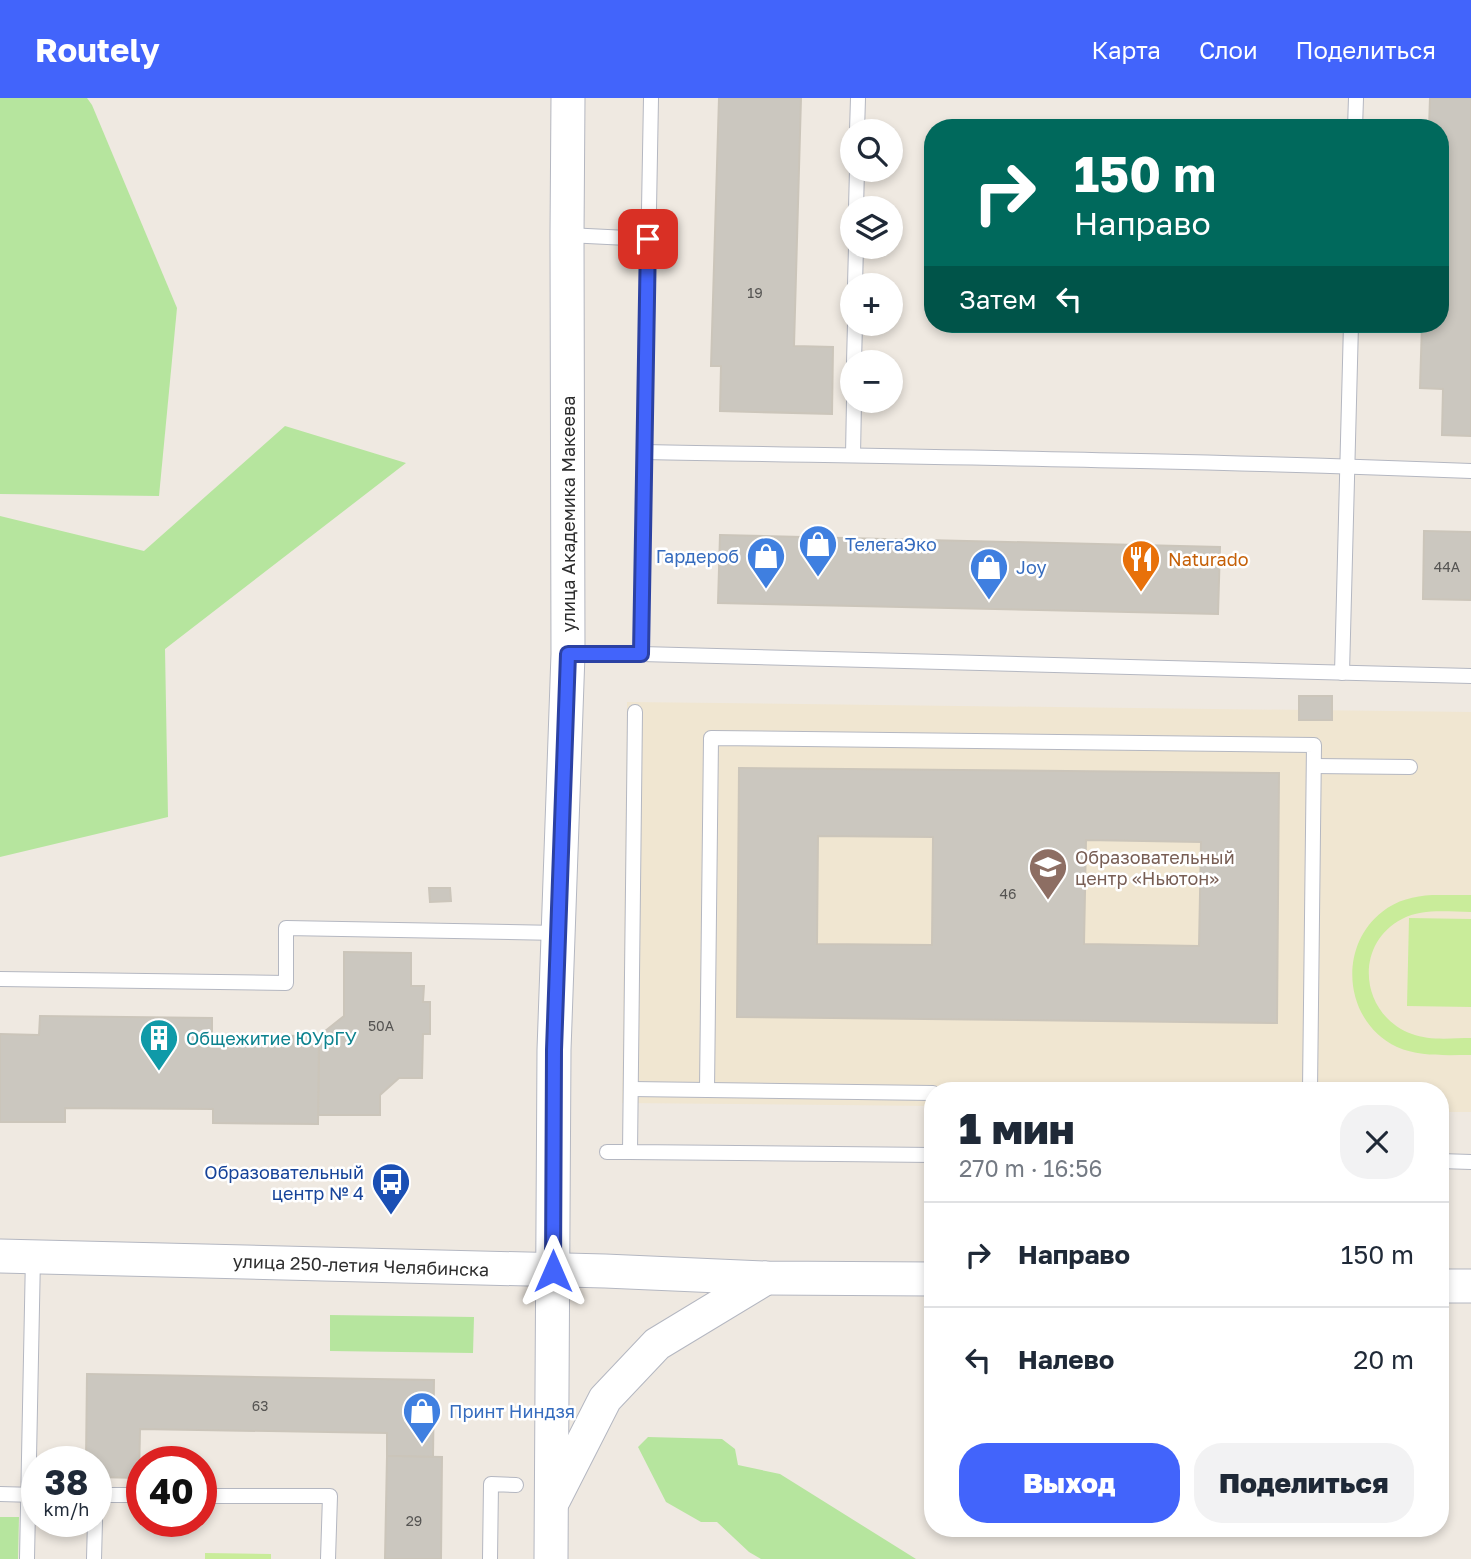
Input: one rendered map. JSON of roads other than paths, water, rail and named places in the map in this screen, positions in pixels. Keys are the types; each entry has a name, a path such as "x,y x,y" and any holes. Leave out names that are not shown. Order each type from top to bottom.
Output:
{"street":[{"name":"улица Академика Макеева","path":"551,1559 554,1050 568,654 568,98"},
{"name":"улица 250-летия Челябинска","path":"0,1256 766,1278 924,1279"},
{"path":"550,1507 605,1399 657,1344 766,1278"},
{"path":"1449,1286 1471,1286"}],"lane":[{"path":"641,654 651,98"},
{"path":"857,119 858,98"},
{"path":"1355,119 1356,98"},
{"path":"566,235 648,239"},
{"path":"1342,673 1351,333"},
{"path":"853,455 854,413"},
{"path":"645,452 1346,466 1471,471"},
{"path":"568,654 1471,676"},
{"path":"630,1152 635,712"},
{"path":"707,1090 711,738 1314,745 1310,1082"},
{"path":"1314,766 1410,767"},
{"path":"0,979 286,983 286,929 559,933"},
{"path":"631,1089 924,1093"},
{"path":"607,1152 924,1155"},
{"path":"1449,1161 1471,1162"},
{"path":"33,1256 33,1446"},
{"path":"490,1559 491,1484 516,1485"},
{"path":"0,1494 21,1495"},
{"path":"217,1496 330,1496 328,1559"},
{"path":"27,1559 29,1537"},
{"path":"94,1559 95,1537"}],"place":[{"name":"ТелегаЭко","path":"818,578"},
{"name":"Гардероб","path":"766,590"},
{"name":"Naturado","path":"1141,593"},
{"name":"Joy","path":"989,601"},
{"name":"Образовательный центр «Ньютон»","path":"1048,901"},
{"name":"Общежитие ЮУрГУ","path":"159,1072"},
{"name":"Образовательный центр № 4","path":"391,1216"},
{"name":"Принт Ниндзя","path":"422,1445"}]}
